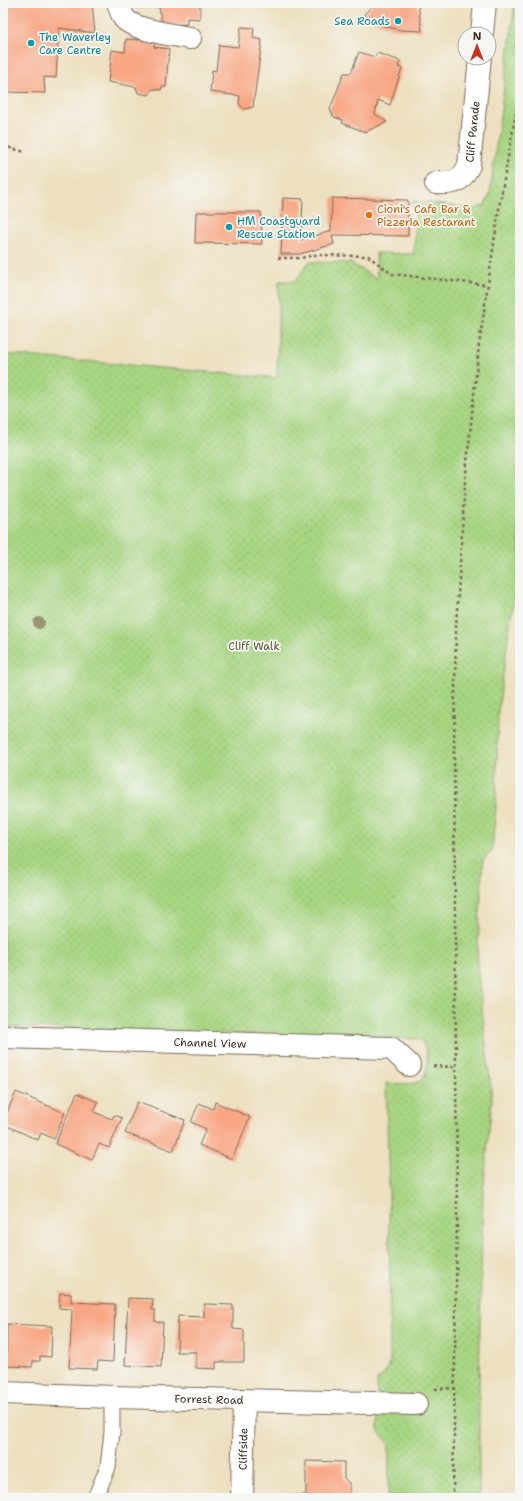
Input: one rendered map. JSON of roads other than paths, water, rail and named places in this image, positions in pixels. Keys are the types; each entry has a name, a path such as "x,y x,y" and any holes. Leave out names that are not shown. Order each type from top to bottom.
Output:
{"street":[{"path":"118,3 124,18 135,25 158,33 190,38"},
{"path":"483,26 484,3"},
{"name":"Cliff Parade","path":"436,183 453,182 463,177 469,165 479,66"},
{"name":"Channel View","path":"3,1037 391,1048 409,1065"},
{"name":"Forrest Road","path":"3,1392 112,1397 416,1404"},
{"name":"Cliffside","path":"242,1498 244,1400"}],"lane":[{"path":"95,1498 108,1467 112,1432 112,1397"}],"place":[{"name":"Sea Roads","path":"398,21"},
{"name":"The Waverley Care Centre","path":"31,43"},
{"name":"Cioni's Cafe Bar & Pizzeria Restarant","path":"369,215"},
{"name":"HM Coastguard Rescue Station","path":"229,227"}],"park label":[{"name":"Cliff Walk","path":"254,646"}]}
